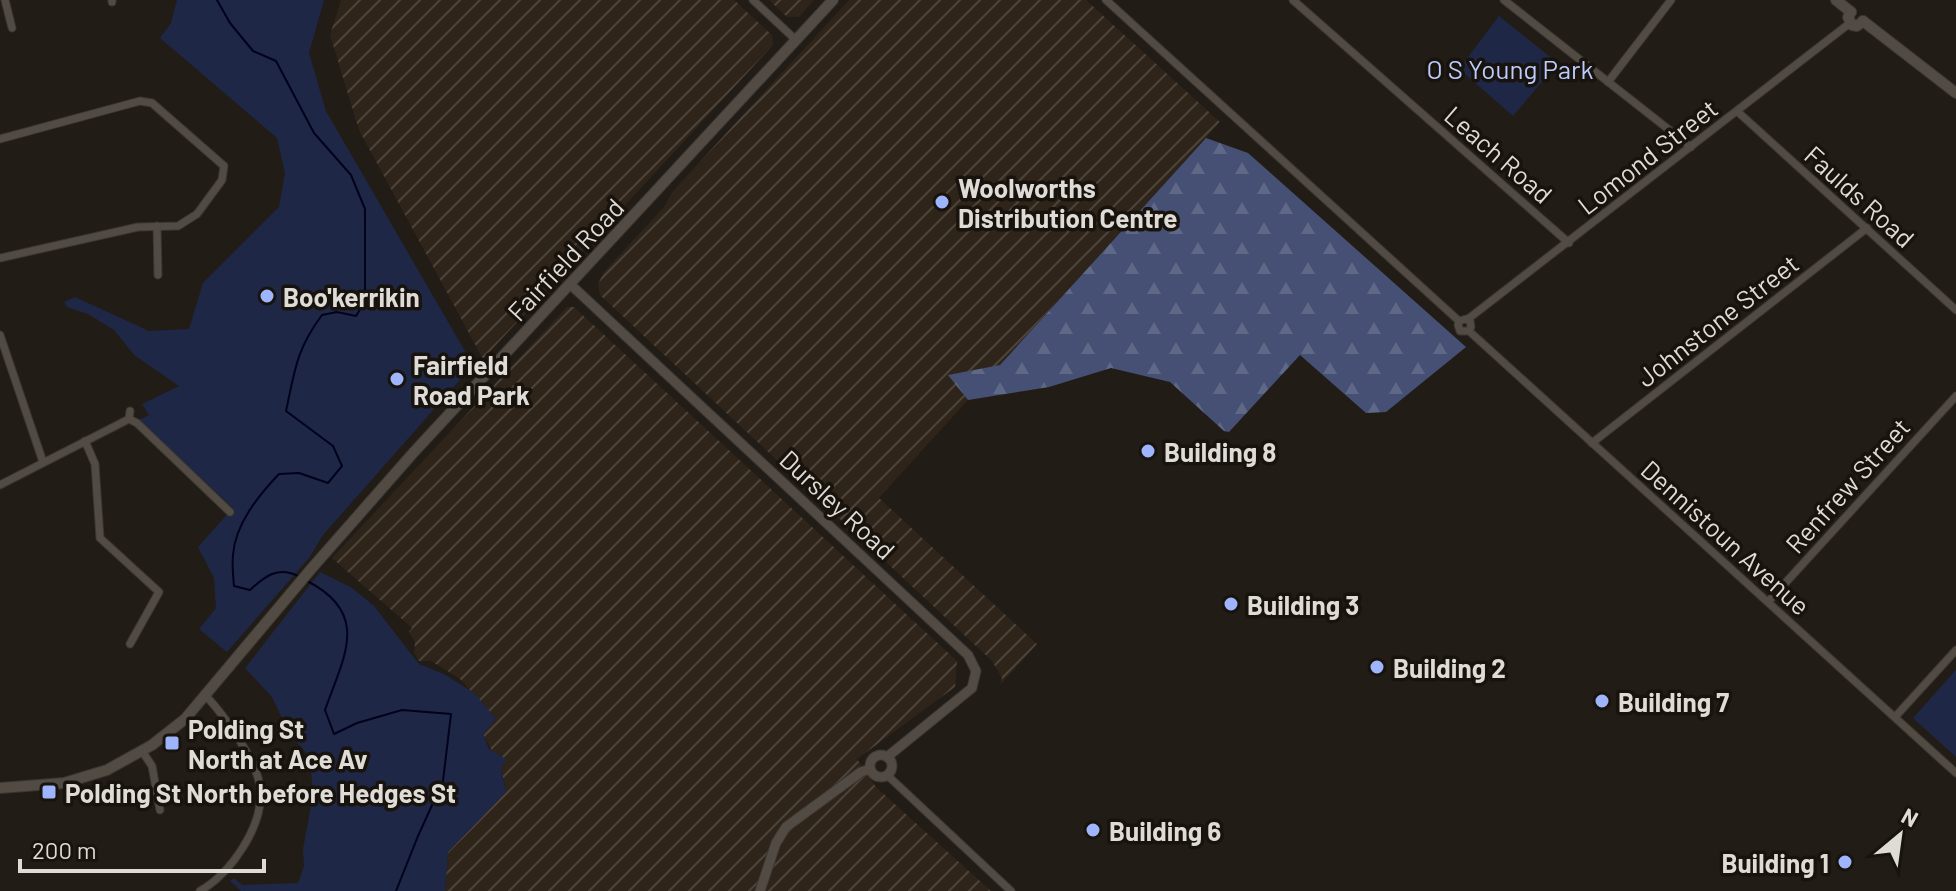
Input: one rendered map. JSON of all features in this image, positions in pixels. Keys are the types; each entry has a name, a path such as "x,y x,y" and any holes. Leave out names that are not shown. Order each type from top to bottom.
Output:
{"main road":[{"name":"Fairfield Road","path":"0,788 49,785 80,779 116,766 175,728 206,696 414,452 833,0"},
{"path":"1836,0 1851,17 1861,12 1863,21 1956,93"}],"street":[{"path":"5,0 12,28"},
{"path":"753,0 796,40"},
{"path":"1106,0 1464,320"},
{"name":"Leach Road","path":"1293,0 1569,243"},
{"path":"1504,0 1691,147"},
{"path":"1608,82 1671,0"},
{"name":"Lomond Street","path":"1464,320 1738,112 1851,17"},
{"path":"0,139 140,101 152,103 224,166 222,180 197,214 178,226 138,227 100,233 0,258"},
{"name":"Faulds Road","path":"1738,112 1956,310"},
{"path":"157,226 158,275"},
{"name":"Johnstone Street","path":"1592,443 1867,228"},
{"name":"Dursley Road","path":"571,285 968,655 976,671 972,688 887,757"},
{"name":"Dennistoun Avenue","path":"1464,320 1471,325 1469,331 1956,773"},
{"path":"0,335 43,462"},
{"name":"Renfrew Street","path":"1768,602 1956,396"},
{"path":"0,485 129,415 230,512"},
{"path":"85,441 95,464 100,538 159,592 130,644"},
{"path":"1895,717 1956,650"},
{"path":"200,891 221,876 240,853 261,794 255,768 206,696"},
{"path":"142,751 152,766 160,810"},
{"path":"874,757 887,757 892,766 887,775 877,777 870,769 874,757"},
{"path":"760,891 776,843 786,827 861,772 870,769"},
{"path":"887,775 1011,891"}],"shaded area":[{"path":"341,0 734,0 772,35 773,45 483,359 359,130 330,35"},
{"path":"769,0 814,0 799,17 787,17"},
{"path":"849,0 1086,0 1220,122 879,498 1037,644 1000,685 1002,678 992,661 600,295 598,284 604,272 664,207 673,191"},
{"path":"567,307 574,307 957,661 955,687 857,759 876,787 991,891 445,891 448,852 506,792 501,768 483,734 496,719 459,678 431,661 419,661 414,653 415,642 409,632 412,628 332,558"}],"green space":[{"name":"Fairfield Road Park","path":"177,0 324,0 309,53 326,111 473,365 323,535 309,558 227,652 199,629 216,608 214,578 198,547 233,508 139,420 149,415 142,404 179,386 134,355 114,330 88,314 67,307 64,302 75,297 149,331 189,329 203,283 279,207 285,173 277,138 160,38 171,23"},
{"name":"O S Young Park","path":"1499,16 1558,63 1513,116 1459,69"},
{"path":"1206,138 1248,153 1466,347 1386,412 1366,413 1300,355 1229,432 1224,431 1170,382 1111,368 1049,387 968,400 948,375 1000,365"},
{"path":"320,572 352,588 374,606 419,664 444,674 474,693 496,719 483,734 489,749 506,759 501,769 506,792 448,852 445,891 241,891 230,881 234,878 242,885 298,883 304,866 303,849 313,795 310,757 289,733 272,697 245,668"},
{"path":"1956,670 1956,757 1913,718"}],"waterway":[{"path":"217,0 230,23 253,51 276,61 314,133 351,175 365,209 365,301 356,316 337,312 322,315 313,327 294,372 286,411 333,446 342,466 328,483 299,473 279,474 249,511 235,543 234,586 250,590 278,572 298,576"},
{"path":"307,581 327,594 340,608 346,623 344,655 325,710 334,734 357,723 402,710 451,714 443,781 396,891"}],"place":[{"name":"Woolworths Distribution Centre","path":"942,202"},
{"name":"Boo'kerrikin","path":"267,296"},
{"name":"Fairfield Road Park","path":"397,379"},
{"name":"Building 8","path":"1148,451"},
{"name":"Building 3","path":"1231,604"},
{"name":"Building 2","path":"1377,667"},
{"name":"Building 7","path":"1602,701"},
{"name":"Polding St North at Ace Av","path":"172,743"},
{"name":"Polding St North before Hedges St","path":"49,792"},
{"name":"Building 6","path":"1093,830"},
{"name":"Building 1","path":"1845,862"}]}
